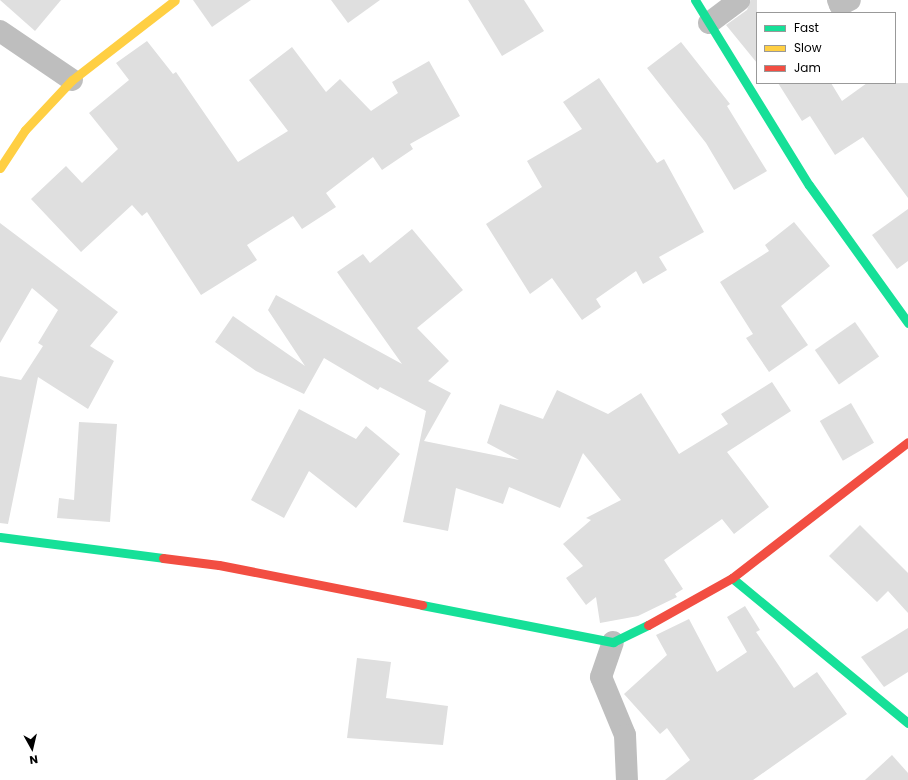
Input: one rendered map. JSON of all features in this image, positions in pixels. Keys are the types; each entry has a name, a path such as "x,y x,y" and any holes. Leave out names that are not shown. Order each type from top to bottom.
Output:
{"street":[{"path":"0,168 25,130 72,80 175,0"},
{"path":"695,0 809,185 908,323"},
{"path":"709,23 739,0"},
{"path":"838,0 840,5 850,0"},
{"path":"0,31 72,80"},
{"path":"0,537 219,565 614,642 681,609 732,578 908,442"},
{"path":"732,578 908,723"},
{"path":"614,642 600,677 625,735 627,780"}],"building":[{"path":"0,0 61,0 35,31"},
{"path":"193,0 251,0 212,27"},
{"path":"331,0 380,0 348,23"},
{"path":"468,0 524,0 544,31 502,56"},
{"path":"751,0 757,0 756,62 726,25 747,10"},
{"path":"147,41 173,74 176,72 238,162 288,131 249,80 292,47 326,92 340,79 371,111 398,93 392,82 429,61 460,116 410,144 413,149 382,170 373,157 326,193 336,207 302,229 293,216 247,245 257,260 201,295 147,212 142,216 132,205 81,252 31,199 66,166 82,183 118,149 89,113 129,80 116,63"},
{"path":"681,42 730,104 727,106 767,171 734,190 706,143 647,68"},
{"path":"599,78 657,163 664,159 704,232 659,257 667,270 643,284 636,271 596,299 601,307 582,320 552,278 530,294 486,224 542,187 527,161 582,129 563,102"},
{"path":"908,83 908,198 863,137 835,155 810,116 802,121 779,84 832,84 842,101 866,84"},
{"path":"908,209 908,261 897,269 872,235"},
{"path":"794,222 830,266 781,306 808,345 769,372 746,338 753,334 720,282 769,251 765,245"},
{"path":"0,223 118,312 90,346 114,361 88,409 38,377 8,524 0,523 0,376 21,380 43,346 38,343 58,310 32,288 0,343"},
{"path":"412,229 463,290 417,328 449,361 428,381 451,393 424,441 519,460 487,443 500,404 543,419 557,390 608,414 641,393 679,454 728,424 721,414 772,382 791,411 727,452 769,507 734,534 722,519 664,560 683,589 675,594 677,597 638,616 600,623 596,597 586,605 566,578 583,566 563,544 591,520 586,518 621,500 583,453 560,508 509,487 503,504 456,488 448,531 403,522 426,411 380,387 378,390 324,358 304,394 256,371 215,342 233,316 305,366 268,310 276,295 402,364 337,272 363,254 370,263"},
{"path":"855,322 879,356 839,385 815,350"},
{"path":"851,403 874,443 843,461 820,421"},
{"path":"299,409 356,439 366,426 400,454 356,508 309,471 284,518 251,500"},
{"path":"79,422 117,424 110,522 57,518 59,498 74,500"},
{"path":"860,525 908,573 908,613 888,591 877,602 829,556"},
{"path":"745,606 760,630 756,632 794,688 817,672 847,714 753,780 665,780 690,760 667,728 660,734 624,694 667,655 656,635 689,619 717,672 747,652 727,617"},
{"path":"908,628 908,672 884,687 861,657"},
{"path":"357,658 391,662 386,698 448,706 443,745 347,738"},
{"path":"892,755 908,773 908,780 865,780"}],"traffic: fast":[{"path":"695,0 809,185 908,323"},
{"path":"0,537 163,558"},
{"path":"732,578 908,723"},
{"path":"422,605 613,642 648,625"}],"traffic: slow":[{"path":"0,168 25,130 72,80 175,0"}],"traffic: jam":[{"path":"648,625 732,578 908,442"},
{"path":"163,558 219,565 422,605"}]}
